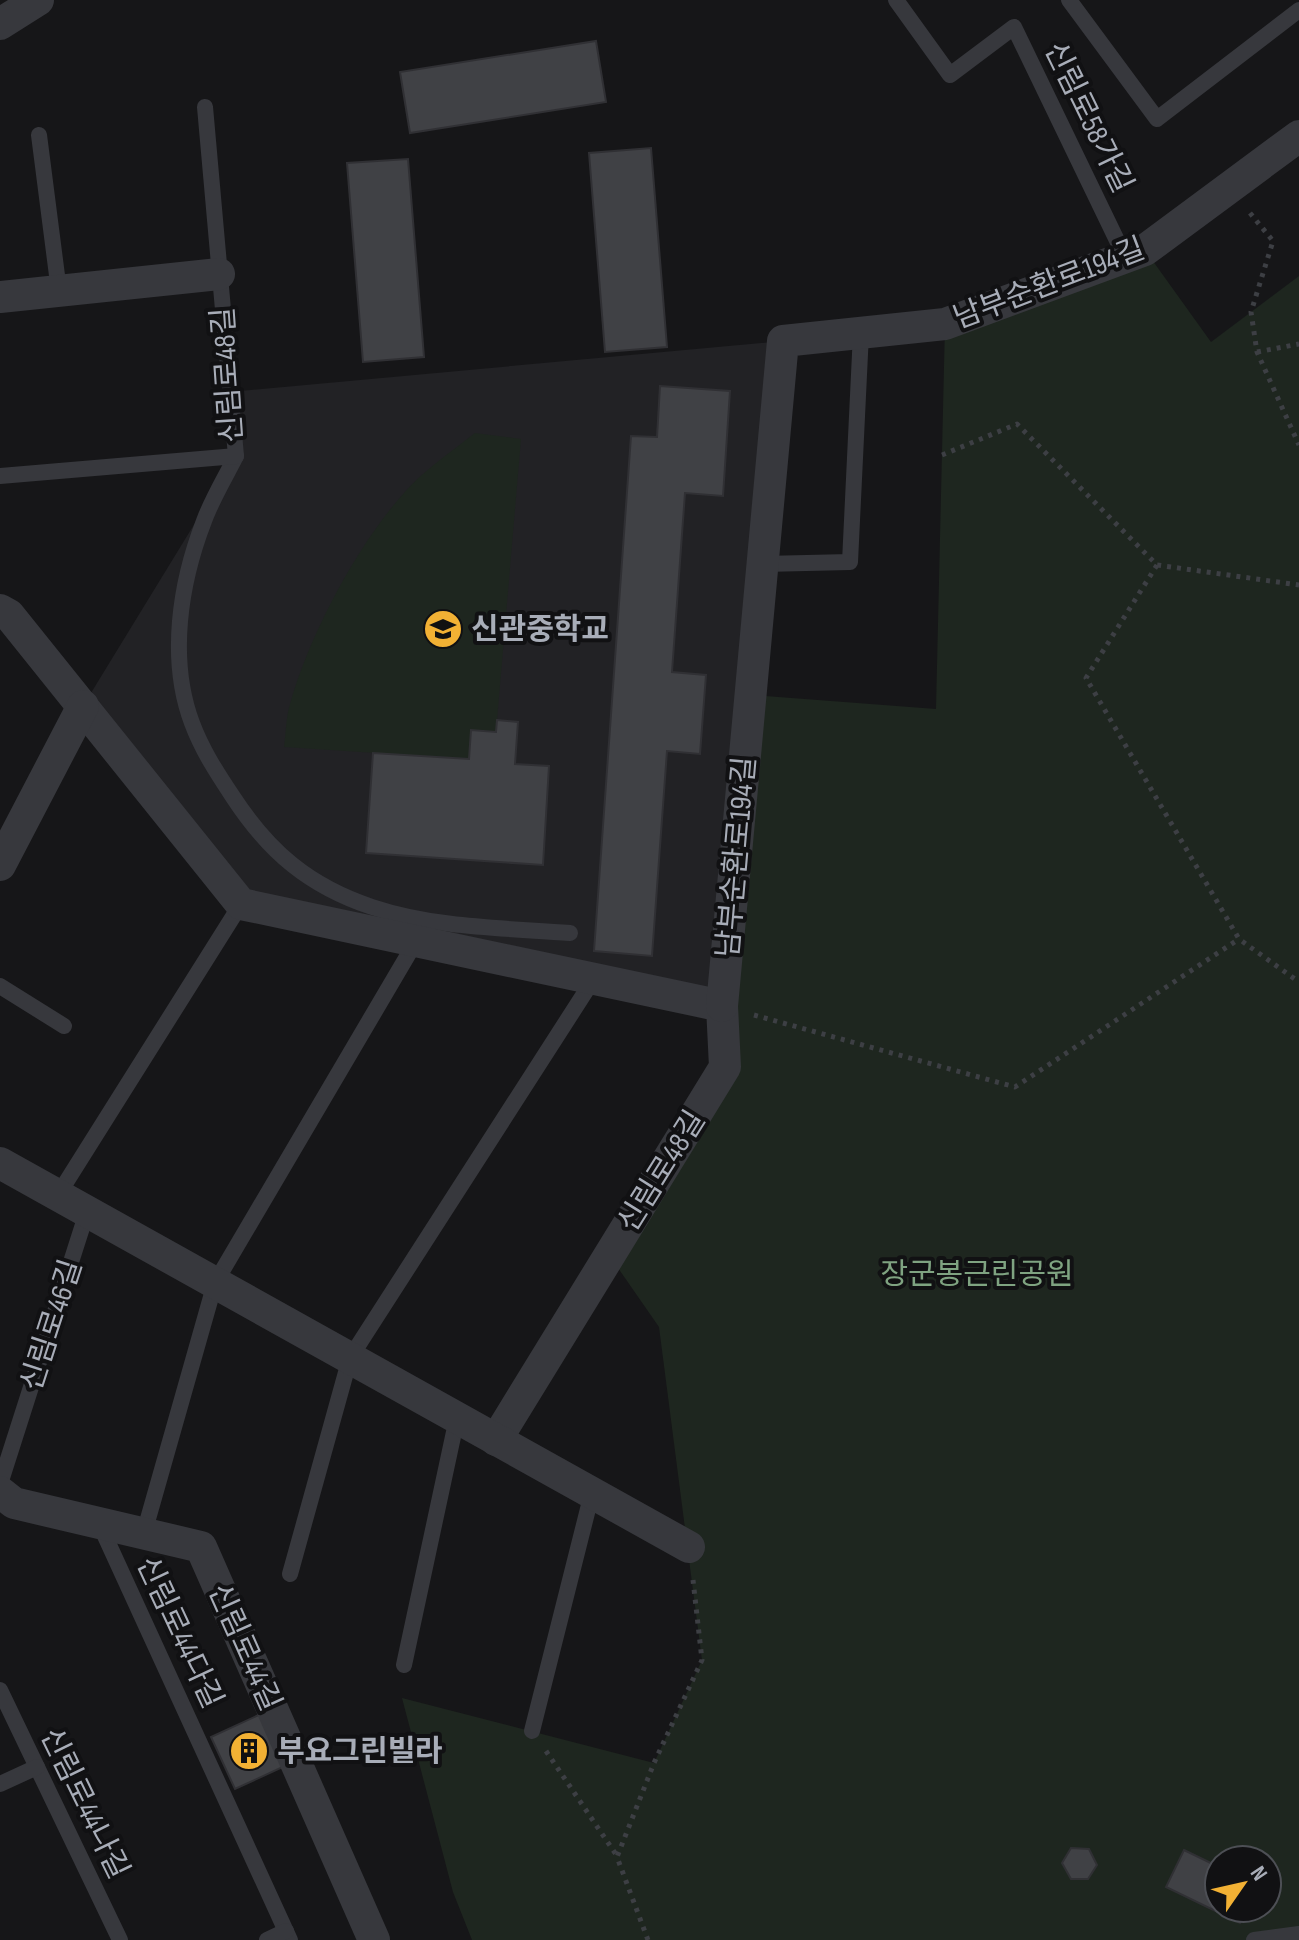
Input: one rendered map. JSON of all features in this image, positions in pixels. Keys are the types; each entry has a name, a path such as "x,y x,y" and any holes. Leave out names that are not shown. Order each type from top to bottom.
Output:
{"street":[{"path":"0,24 38,0"},
{"name":"남부순환로194길","path":"722,1006 783,341 945,324 1145,250 1299,136"},
{"path":"0,297 219,274"},
{"path":"0,610 9,615 241,904 722,1006"},
{"path":"0,865 83,706"},
{"name":"신림로48길","path":"496,1440 725,1067 722,1006"},
{"path":"0,1163 689,1547"},
{"name":"신림로44길","path":"0,1492 14,1503 201,1547 374,1940"}],"lane":[{"name":"신림로58가길","path":"896,0 950,75 1014,27 1125,257"},
{"path":"1069,0 1157,119 1299,10"},
{"name":"신림로48길","path":"0,476 236,456 205,107"},
{"path":"39,135 59,291"},
{"path":"763,564 850,562 861,333"},
{"path":"236,456 204,519 188,569 180,624 180,672 191,721 209,761 253,828 286,862 321,886 373,907 434,921 570,933"},
{"path":"58,1195 241,904"},
{"path":"144,1533 215,1283 415,943"},
{"path":"290,1574 350,1358 593,980"},
{"path":"0,986 64,1026"},
{"name":"신림로46길","path":"0,1484 87,1212"},
{"path":"404,1665 457,1418"},
{"path":"532,1731 592,1493"},
{"name":"신림로44다길","path":"98,1523 288,1935"},
{"name":"신림로44나길","path":"0,1690 120,1940"},
{"path":"0,1784 37,1767"},
{"path":"1254,1940 1299,1934"},
{"path":"267,1940 288,1935"}],"path":[{"path":"1229,187 1273,241 1251,312 1257,352 1299,445"},
{"path":"1257,352 1299,344"},
{"path":"942,455 1017,424 1157,565 1299,585"},
{"path":"1157,565 1086,678 1239,939 1299,982"},
{"path":"722,1006 1015,1087 1239,939"},
{"path":"617,1857 654,1763 702,1660 689,1547"},
{"path":"532,1731 617,1857 648,1940"}],"shaded area":[{"name":"신관중학교","path":"783,341 722,1006 241,904 83,706 236,456 230,392"}],"green space":[{"name":"장군봉근린공원","path":"1145,250 1211,342 1299,276 1299,1940 472,1940 453,1892 402,1698 654,1763 702,1660 659,1327 609,1255 725,1067 751,695 936,709 945,324"},
{"path":"475,433 521,439 496,732 471,730 469,759 284,747 289,709 298,678 322,621 352,565 386,514 412,485"}],"building":[{"path":"596,41 606,102 410,133 400,72"},
{"path":"651,148 667,347 605,352 589,153"},
{"path":"408,159 424,357 363,362 347,163"},
{"path":"660,386 730,391 723,496 685,493 672,672 706,675 700,754 667,751 652,956 594,951 631,436 657,437"},
{"path":"497,720 518,722 515,764 549,766 543,865 366,853 373,753 469,759 471,730 496,732"},
{"name":"부요그린빌라","path":"263,1713 287,1765 235,1789 211,1737"},
{"path":"1071,1848 1089,1849 1097,1865 1088,1879 1071,1879 1062,1863"},
{"path":"1184,1850 1203,1859 1203,1905 1166,1887"}],"place":[{"name":"신관중학교","path":"443,629"},
{"name":"부요그린빌라","path":"249,1751"}]}
